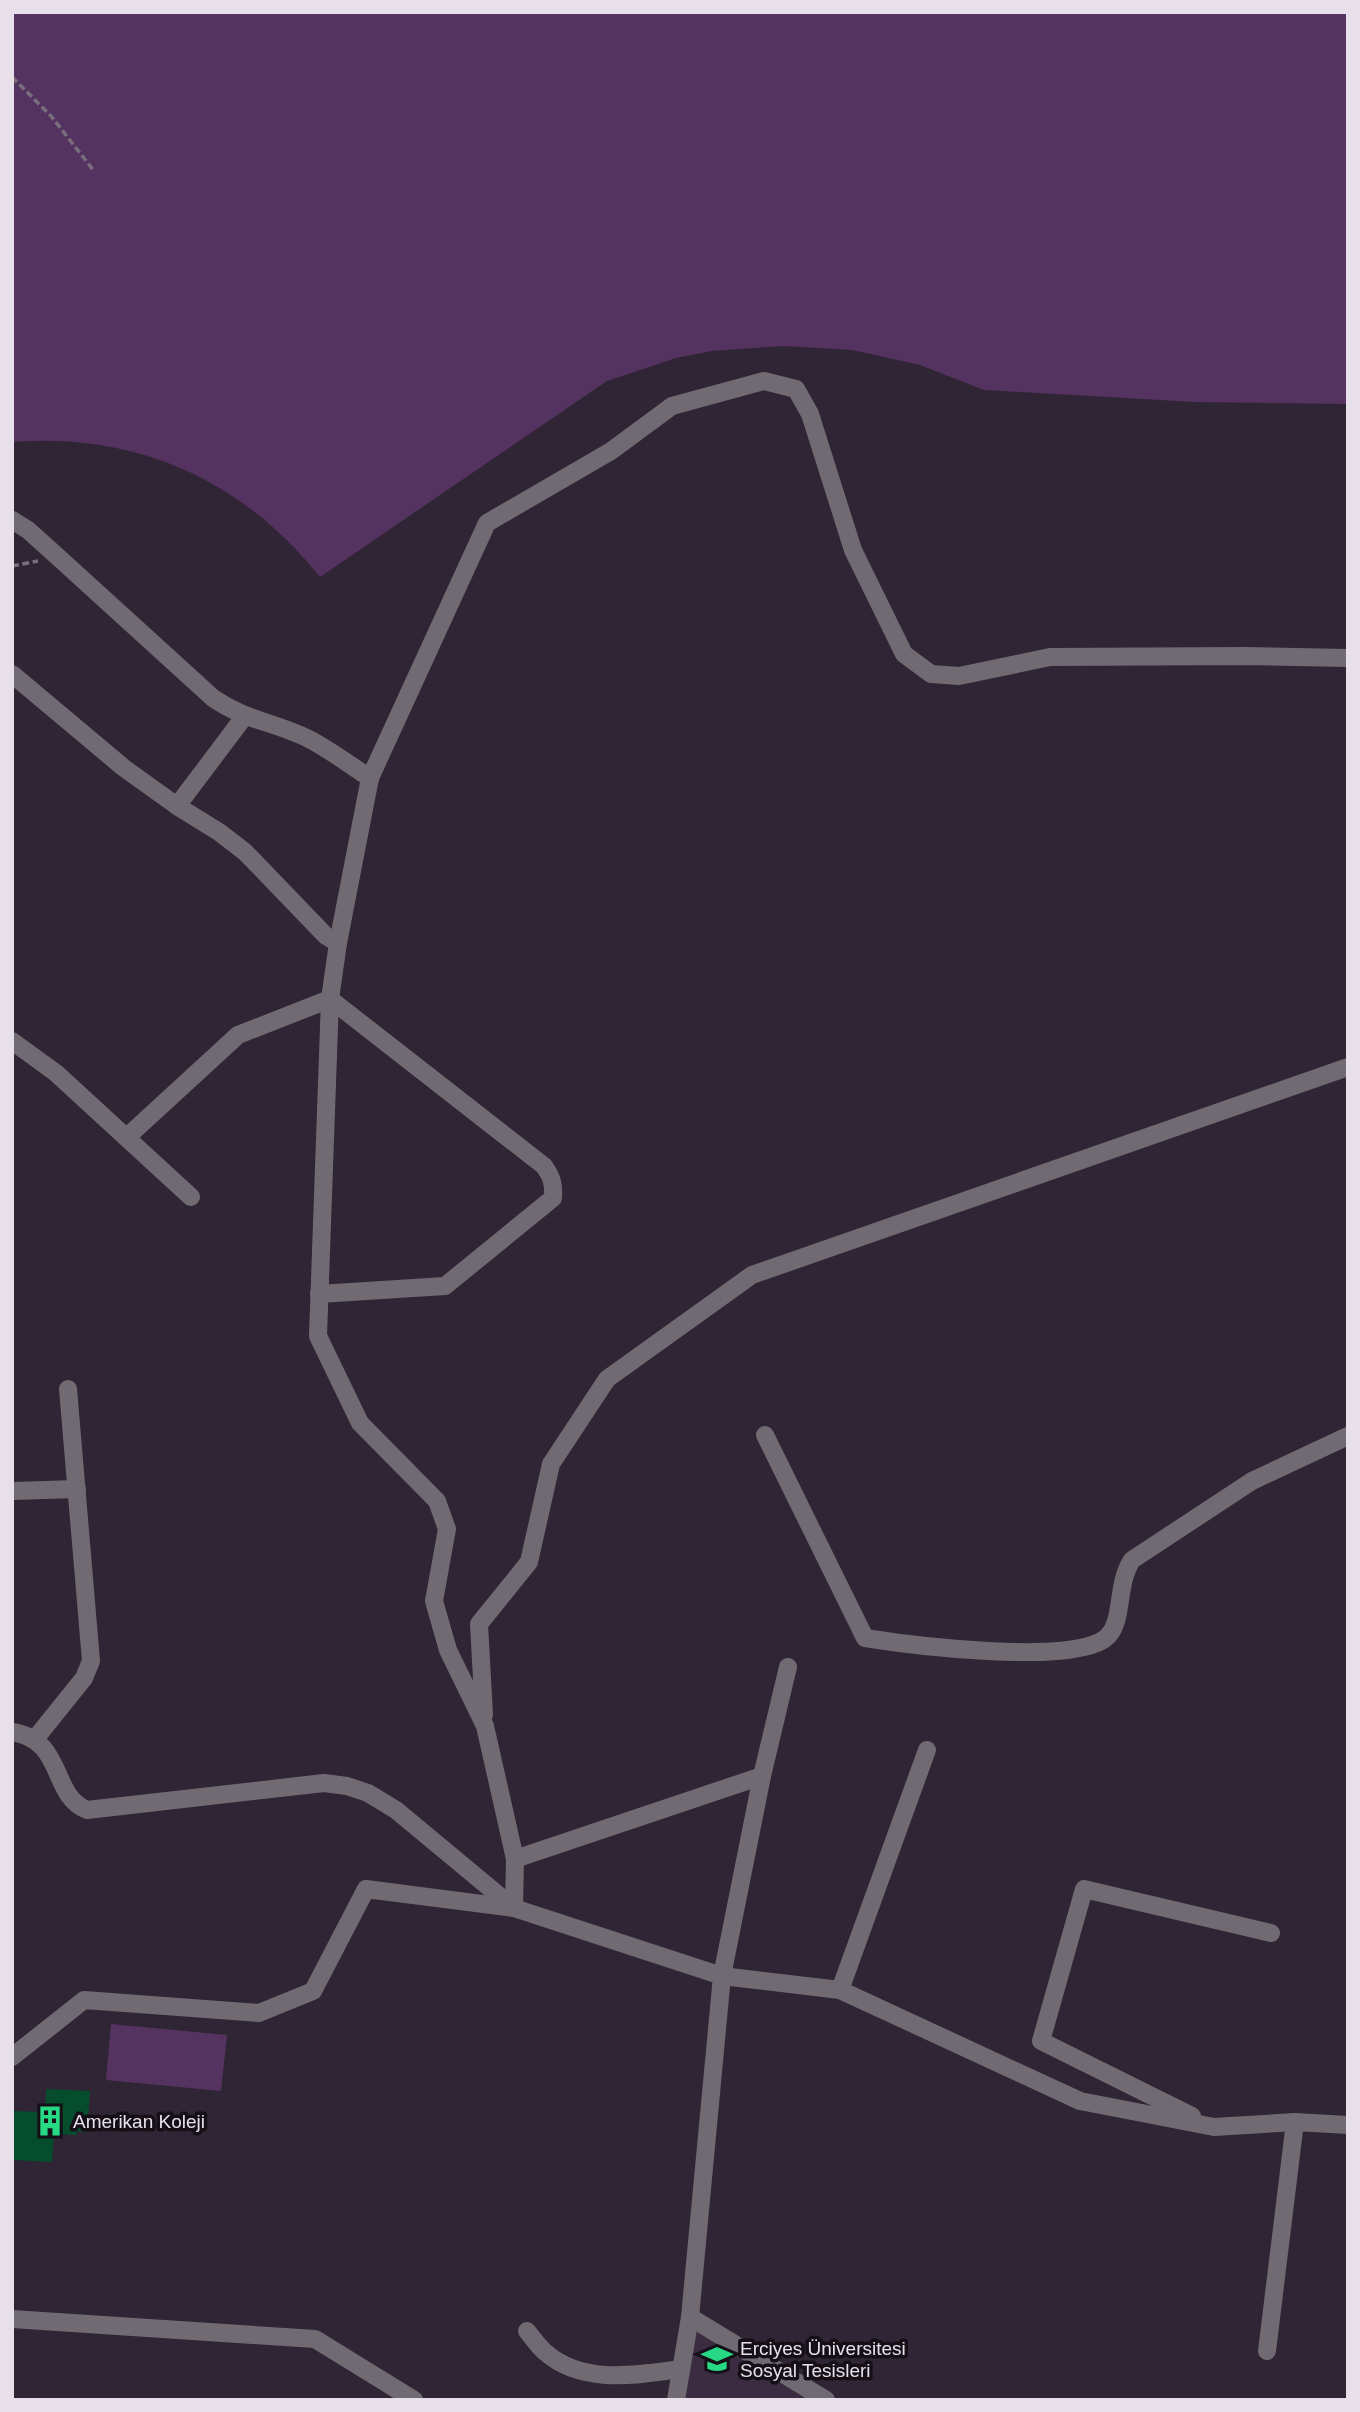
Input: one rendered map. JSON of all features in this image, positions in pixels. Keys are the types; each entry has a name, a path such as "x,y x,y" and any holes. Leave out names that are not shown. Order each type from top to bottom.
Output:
{"street":[{"path":"485,1726 448,1650 434,1601 447,1529 437,1501 360,1423 318,1336 330,999 338,943 370,778 487,523 611,451 672,407 764,381 796,389 810,414 853,550 904,654 931,674 959,676 1050,657 1348,658"},
{"path":"12,520 28,530 213,698 244,717 308,739 370,778"},
{"path":"12,674 124,768 245,852 326,936 338,943"},
{"path":"177,806 244,717"},
{"path":"127,1137 238,1035 330,999"},
{"path":"319,1294 445,1286 553,1198 554,1187 544,1166 330,999"},
{"path":"12,1041 57,1073 191,1197"},
{"path":"514,1908 515,1859 485,1726 479,1624 529,1562 551,1464 607,1379 752,1275 1348,1067"},
{"path":"35,1739 84,1678 91,1661 68,1390"},
{"path":"765,1435 865,1637 910,1645 1053,1651 1080,1649 1106,1639 1115,1628 1122,1579 1132,1560 1252,1481 1348,1436"},
{"path":"12,1491 77,1489"},
{"path":"676,2400 690,2317 722,1976 762,1776 788,1667"},
{"path":"12,1732 35,1739 48,1754 74,1802 88,1810 324,1783 347,1786 368,1793 396,1810 514,1908"},
{"path":"840,1990 927,1750"},
{"path":"515,1859 762,1776"},
{"path":"12,2057 84,2000 259,2013 313,1991 366,1889 514,1908 722,1976 840,1990 1080,2101 1214,2127 1295,2122 1348,2125"},
{"path":"1214,2127 1041,2041 1084,1889 1271,1933"},
{"path":"1267,2351 1295,2122"},
{"path":"690,2317 826,2400"},
{"path":"12,2319 315,2339 414,2400"},
{"path":"527,2331 545,2352 568,2367 602,2376 681,2369"}],"path":[{"path":"12,77 51,116 94,171"}],"shaded area":[{"path":"12,12 1348,12 1348,404 1195,402 984,390 920,365 852,350 783,346 712,351 676,358 607,381 320,577 289,543 257,514 221,489 184,469 144,455 102,445 58,441 12,442"},
{"path":"111,2024 227,2035 221,2091 106,2080"},
{"name":"Erciyes Üniversitesi Sosyal Tesisleri","path":"694,2328 818,2400 685,2400"}],"building":[{"name":"Amerikan Koleji","path":"46,2089 90,2091 87,2132 77,2131 77,2135 54,2134 52,2162 12,2160 12,2111 45,2112"}],"place":[{"name":"Amerikan Koleji","path":"50,2121"},
{"name":"Erciyes Üniversitesi Sosyal Tesisleri","path":"717,2359"}]}
